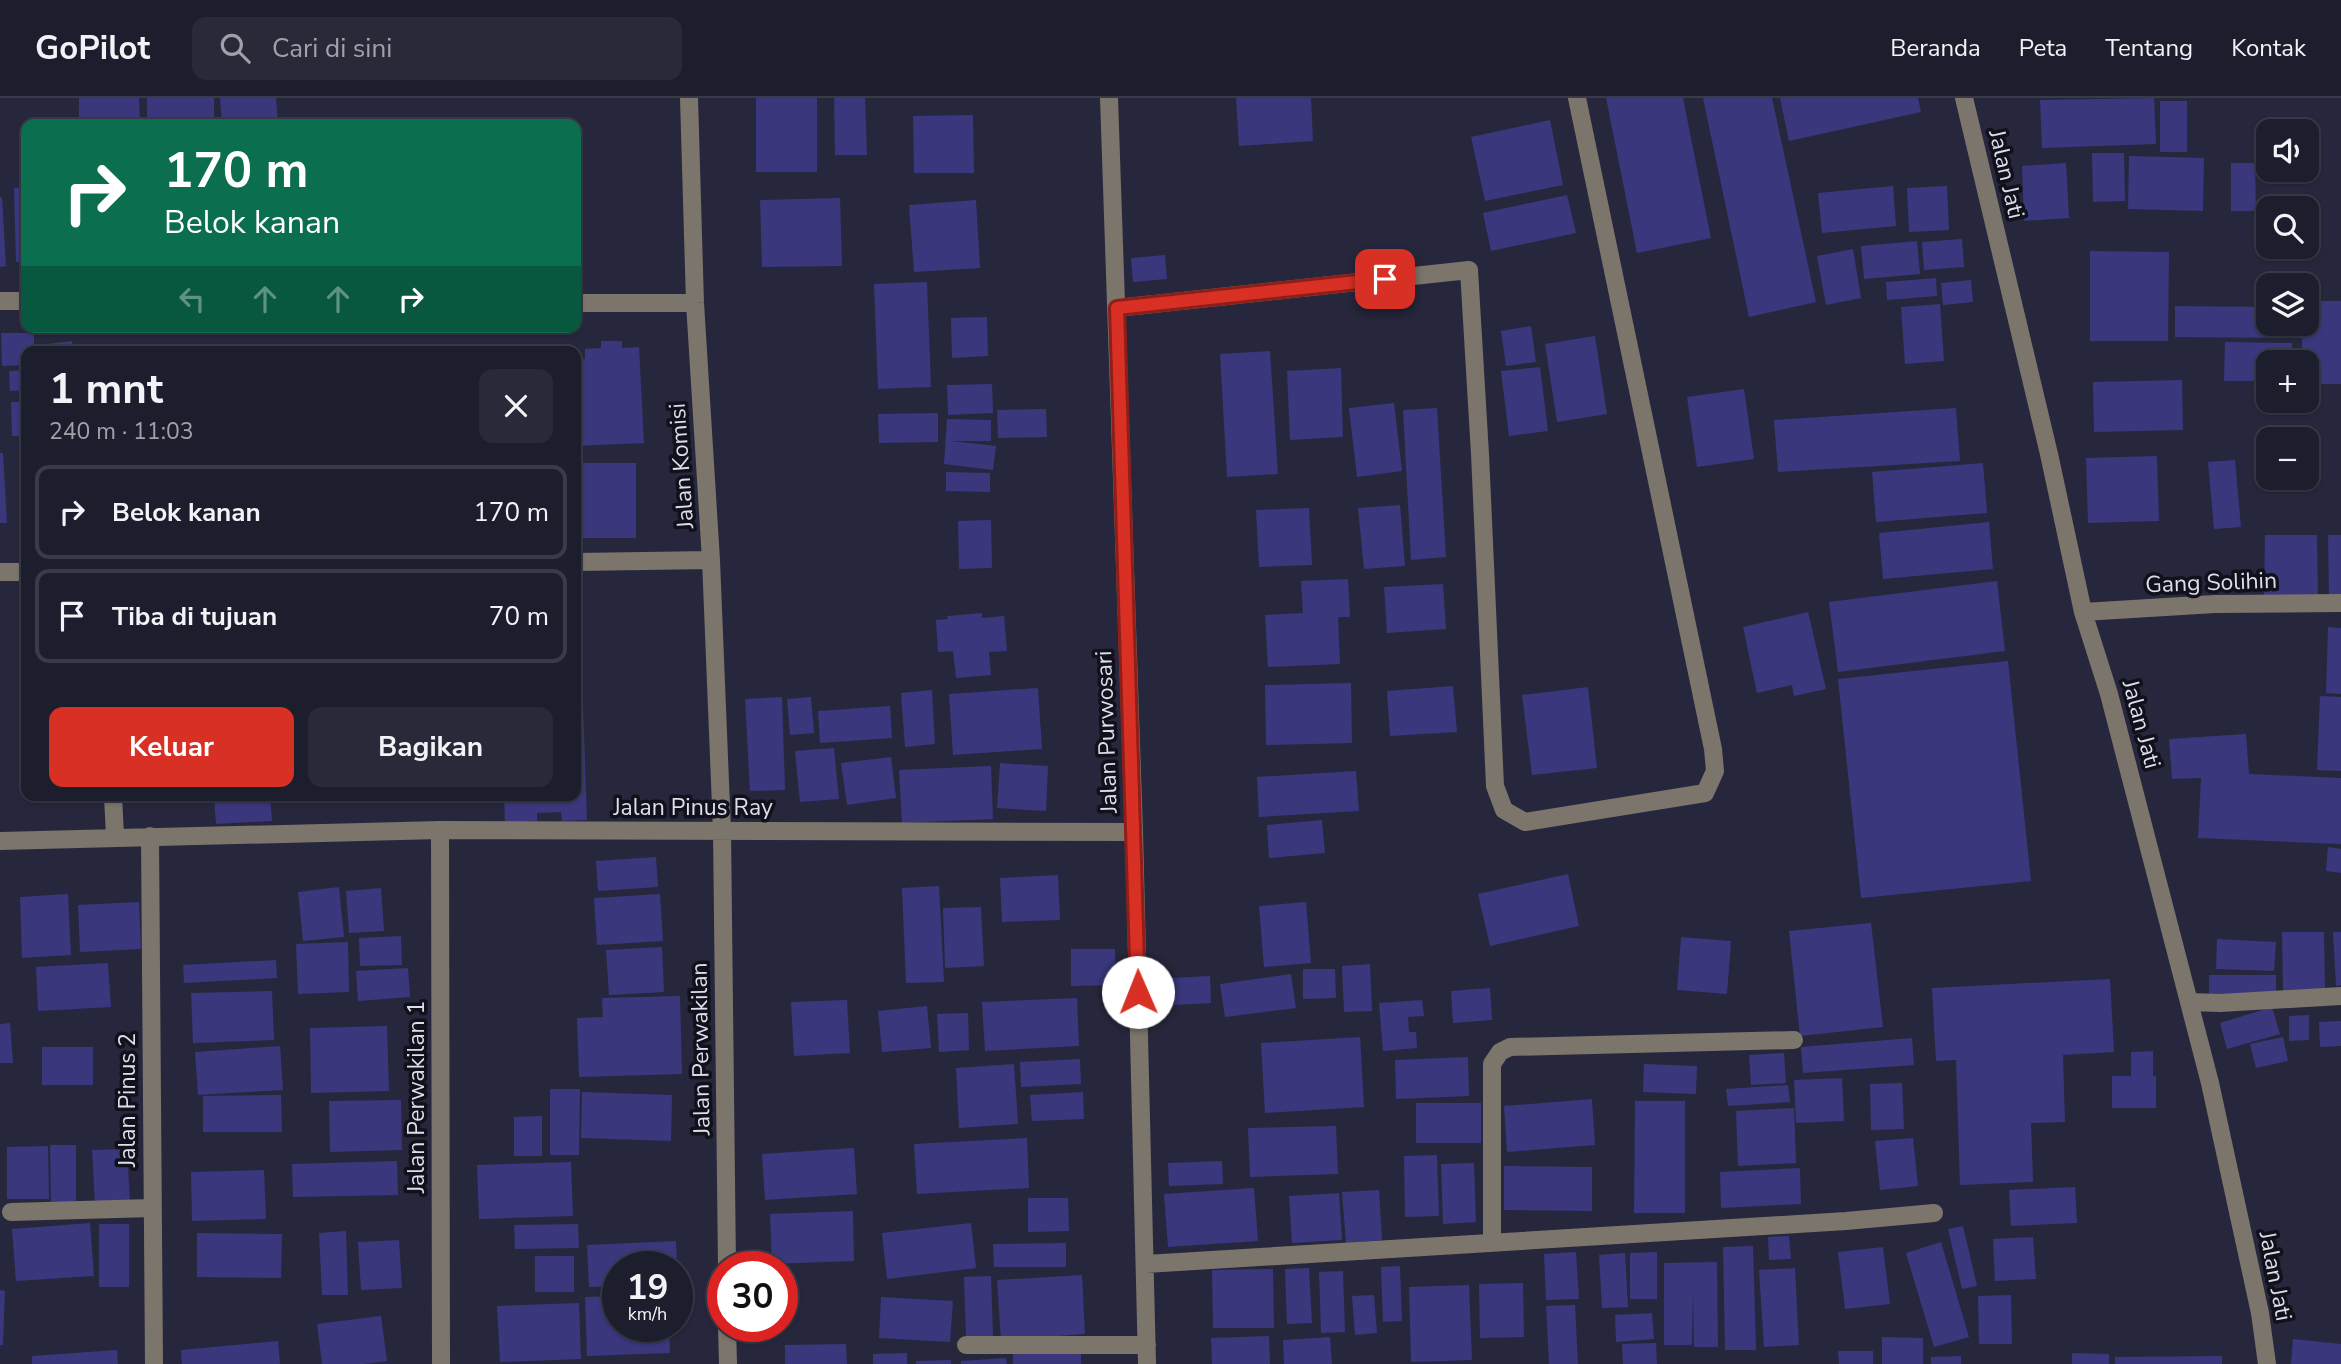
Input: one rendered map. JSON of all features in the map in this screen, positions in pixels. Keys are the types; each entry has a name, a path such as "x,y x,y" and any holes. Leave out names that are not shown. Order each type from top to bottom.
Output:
{"street":[{"name":"Jalan Komisi","path":"689,98 695,303 711,560 722,831"},
{"name":"Jalan Purwosari","path":"1109,98 1134,832 1147,1364"},
{"path":"1117,308 1469,270 1495,786 1504,810 1525,822 1705,793 1715,771 1713,749 1577,98"},
{"name":"Jalan Jati","path":"1964,98 2049,454 2083,612 2109,694 2231,1174 2260,1313 2266,1364"},
{"path":"0,301 21,301"},
{"path":"581,303 695,303"},
{"path":"581,562 711,560"},
{"path":"0,572 21,572"},
{"name":"Gang Solihin","path":"2083,612 2215,604 2341,603"},
{"path":"113,801 115,836"},
{"name":"Jalan Pinus Ray","path":"0,841 115,836 297,835 440,830 1134,832"},
{"name":"Jalan Perwakilan 1","path":"440,830 441,1364"},
{"name":"Jalan Perwakilan","path":"722,831 727,1251"},
{"name":"Jalan Pinus 2","path":"150,836 154,1364"},
{"path":"2189,1002 2220,1003 2341,996"},
{"path":"1492,1243 1492,1064 1500,1052 1510,1046 1794,1040"},
{"path":"10,1212 152,1208"},
{"path":"1146,1264 1846,1222 1934,1213"},
{"path":"727,1342 728,1364"},
{"path":"966,1345 1147,1345"}],"building":[{"path":"79,98 139,98 140,119 79,119"},
{"path":"147,98 214,98 214,119 147,119"},
{"path":"220,98 276,98 278,119 222,119"},
{"path":"756,98 817,98 817,172 756,172"},
{"path":"834,98 865,98 867,155 835,155"},
{"path":"1236,98 1311,98 1313,141 1239,146"},
{"path":"1606,98 1683,98 1711,238 1637,253"},
{"path":"1703,98 1772,98 1816,302 1749,317"},
{"path":"1780,98 1918,98 1921,112 1789,141"},
{"path":"2154,98 2156,144 2042,148 2040,100"},
{"path":"2160,101 2187,101 2187,152 2160,152"},
{"path":"973,115 974,173 914,173 913,116"},
{"path":"1550,120 1563,185 1485,201 1471,137"},
{"path":"2092,153 2124,153 2125,201 2093,202"},
{"path":"2129,156 2204,158 2203,211 2128,209"},
{"path":"2066,163 2069,218 2024,221 2022,166"},
{"path":"2231,163 2255,163 2256,211 2231,211"},
{"path":"1893,186 1896,226 1822,233 1818,193"},
{"path":"1947,186 1949,230 1909,232 1907,188"},
{"path":"14,188 21,188 21,262 16,262"},
{"path":"1567,195 1576,233 1491,251 1483,213"},
{"path":"0,197 6,266 0,267"},
{"path":"840,198 842,266 762,267 760,200"},
{"path":"976,200 980,268 914,272 909,205"},
{"path":"1962,239 1964,267 1924,270 1922,242"},
{"path":"1917,241 1920,274 1864,279 1861,246"},
{"path":"1853,249 1861,298 1826,305 1817,256"},
{"path":"2090,251 2169,252 2168,341 2090,341"},
{"path":"1165,255 1167,279 1133,282 1131,258"},
{"path":"1936,278 1937,296 1887,300 1886,282"},
{"path":"1971,280 1973,302 1943,305 1941,283"},
{"path":"927,282 931,387 878,389 874,284"},
{"path":"2319,301 2341,301 2341,384 2319,384 2319,350 2302,350 2302,336 2319,336"},
{"path":"1940,304 1944,361 1905,364 1901,307"},
{"path":"2175,306 2256,307 2256,336 2290,338 2175,337"},
{"path":"987,317 988,356 952,358 951,318"},
{"path":"1531,326 1536,362 1506,366 1501,331"},
{"path":"1,333 34,333 34,346 21,346 21,365 2,366"},
{"path":"1595,336 1607,414 1557,422 1545,344"},
{"path":"72,341 72,346 47,346"},
{"path":"601,341 622,341 622,348 639,347 644,443 581,446 581,359 585,359 585,349 601,348"},
{"path":"2225,342 2292,343 2292,350 2256,350 2256,381 2224,381"},
{"path":"202,344 202,346 167,346"},
{"path":"1270,351 1278,474 1227,477 1220,354"},
{"path":"1540,367 1548,431 1509,436 1501,371"},
{"path":"1341,368 1343,437 1290,440 1287,371"},
{"path":"21,370 21,390 10,391 9,371"},
{"path":"2182,380 2183,430 2094,432 2093,382"},
{"path":"992,384 993,413 948,415 947,385"},
{"path":"1744,389 1754,459 1697,467 1687,397"},
{"path":"11,402 21,402 21,436 12,436"},
{"path":"1394,403 1402,471 1357,477 1349,408"},
{"path":"1437,408 1446,557 1411,560 1403,410"},
{"path":"1956,408 1960,461 1778,472 1774,420"},
{"path":"1046,409 1047,437 998,438 997,410"},
{"path":"938,413 938,442 879,443 878,414"},
{"path":"947,419 991,420 991,441 951,441 996,446 993,470 944,464"},
{"path":"0,453 3,453 7,523 0,523"},
{"path":"2157,456 2159,521 2088,523 2086,458"},
{"path":"2235,460 2241,527 2214,529 2208,462"},
{"path":"581,463 636,463 636,538 581,538"},
{"path":"1983,463 1987,513 1876,522 1872,472"},
{"path":"946,472 990,473 990,492 946,491"},
{"path":"1400,505 1405,566 1364,569 1358,508"},
{"path":"1309,508 1312,565 1259,567 1256,510"},
{"path":"991,520 992,568 959,569 958,521"},
{"path":"1989,522 1993,569 1883,579 1879,533"},
{"path":"2265,535 2317,535 2318,597 2264,596"},
{"path":"2328,535 2341,535 2341,597 2329,597"},
{"path":"1348,579 1350,617 1338,617 1340,664 1268,667 1265,615 1303,613 1301,581"},
{"path":"1997,581 2005,651 1838,672 1829,602"},
{"path":"1443,584 1446,629 1387,633 1384,587"},
{"path":"1808,612 1826,689 1794,696 1792,685 1757,693 1743,627"},
{"path":"982,613 982,618 1004,616 1007,651 989,652 991,675 956,678 953,651 938,652 936,620 948,619 947,616"},
{"path":"2328,627 2341,628 2341,694 2326,693"},
{"path":"2008,661 2031,881 1861,898 1838,679"},
{"path":"1351,683 1352,743 1266,745 1265,685"},
{"path":"1453,686 1457,732 1390,736 1387,691"},
{"path":"1588,687 1597,768 1532,775 1522,695"},
{"path":"1038,688 1042,749 953,755 949,694"},
{"path":"932,690 935,744 905,747 901,693"},
{"path":"2320,696 2341,697 2341,771 2317,770"},
{"path":"782,697 785,790 750,791 745,699"},
{"path":"811,697 814,733 790,735 787,699"},
{"path":"581,705 587,820 562,821 561,812 537,813 537,821 505,823 504,801 581,801"},
{"path":"890,706 892,738 820,743 818,711"},
{"path":"2246,734 2249,774 2341,778 2341,844 2198,838 2201,778 2172,779 2169,739"},
{"path":"834,748 839,799 800,802 795,751"},
{"path":"891,757 896,798 847,805 841,763"},
{"path":"1000,763 1048,766 1046,811 997,808"},
{"path":"991,766 993,819 902,823 899,770"},
{"path":"1356,771 1359,811 1259,817 1257,777"},
{"path":"214,801 270,801 272,821 216,824"},
{"path":"1322,820 1325,853 1269,858 1267,825"},
{"path":"2328,847 2341,849 2341,873 2326,871"},
{"path":"656,857 658,887 598,891 596,861"},
{"path":"1568,874 1579,926 1490,946 1478,894"},
{"path":"1058,875 1060,920 1002,922 1000,878"},
{"path":"939,886 944,982 906,983 902,888"},
{"path":"339,887 344,937 303,941 298,892"},
{"path":"381,888 384,931 349,933 346,891"},
{"path":"68,894 71,955 22,958 20,897"},
{"path":"660,894 663,941 597,945 594,898"},
{"path":"139,902 141,949 80,952 78,905"},
{"path":"1306,902 1311,963 1264,967 1259,906"},
{"path":"981,907 984,966 945,968 943,908"},
{"path":"1871,923 1883,1027 1800,1036 1789,931"},
{"path":"2282,932 2324,932 2325,992 2283,992"},
{"path":"2333,932 2341,932 2341,985 2336,986"},
{"path":"401,936 402,965 360,966 359,938"},
{"path":"1681,937 1731,941 1727,994 1677,990"},
{"path":"2217,939 2276,942 2274,971 2216,969"},
{"path":"348,942 349,992 298,994 296,944"},
{"path":"662,947 664,992 609,995 606,950"},
{"path":"1071,949 1115,949 1116,985 1071,986"},
{"path":"276,960 277,978 184,983 183,965"},
{"path":"108,963 111,1007 38,1011 36,967"},
{"path":"1370,964 1372,1011 1344,1012 1342,966"},
{"path":"408,968 410,997 358,1001 356,971"},
{"path":"1303,969 1335,969 1336,998 1303,999"},
{"path":"1291,974 1296,1008 1225,1017 1220,984"},
{"path":"2209,975 2276,975 2276,994 2209,994"},
{"path":"1210,976 1211,1003 1174,1005 1172,978"},
{"path":"2110,979 2114,1052 2063,1055 2065,1122 2031,1123 2033,1182 1960,1185 1956,1060 1936,1061 1932,988"},
{"path":"1490,988 1492,1020 1453,1023 1451,991"},
{"path":"272,991 274,1040 193,1043 191,993"},
{"path":"680,996 682,1074 579,1077 577,1018 603,1017 602,998"},
{"path":"1077,998 1079,1046 985,1051 982,1002"},
{"path":"847,1000 850,1053 794,1056 791,1002"},
{"path":"1422,1000 1424,1016 1408,1017 1409,1032 1416,1032 1417,1048 1383,1051 1379,1003"},
{"path":"927,1006 931,1048 882,1052 878,1011"},
{"path":"2272,1007 2280,1034 2227,1049 2220,1023"},
{"path":"968,1013 969,1050 939,1052 937,1014"},
{"path":"2309,1015 2309,1040 2289,1041 2289,1016"},
{"path":"2341,1021 2341,1046 2320,1047 2319,1022"},
{"path":"10,1023 13,1063 0,1063 0,1024"},
{"path":"387,1026 389,1091 311,1093 310,1028"},
{"path":"1360,1037 1364,1107 1265,1113 1261,1043"},
{"path":"2283,1037 2288,1061 2256,1068 2250,1044"},
{"path":"1912,1038 1914,1065 1803,1073 1801,1047"},
{"path":"280,1046 283,1090 198,1095 195,1052"},
{"path":"42,1047 93,1047 93,1085 42,1085"},
{"path":"2153,1051 2156,1108 2112,1108 2112,1076 2131,1076 2131,1052"},
{"path":"1784,1053 1786,1083 1751,1085 1749,1055"},
{"path":"1468,1057 1469,1096 1396,1099 1395,1060"},
{"path":"1080,1059 1081,1084 1021,1087 1020,1062"},
{"path":"1014,1064 1018,1124 959,1128 956,1068"},
{"path":"1644,1064 1697,1066 1696,1094 1643,1092"},
{"path":"1842,1078 1844,1121 1796,1123 1794,1080"},
{"path":"1902,1083 1904,1129 1871,1130 1870,1084"},
{"path":"1788,1085 1790,1102 1728,1106 1726,1089"},
{"path":"550,1089 580,1089 579,1155 550,1155"},
{"path":"582,1092 672,1095 671,1141 581,1138"},
{"path":"1083,1092 1084,1119 1032,1121 1030,1095"},
{"path":"281,1095 282,1132 203,1132 203,1096"},
{"path":"1592,1099 1595,1145 1507,1152 1504,1106"},
{"path":"401,1100 402,1150 330,1152 329,1101"},
{"path":"1635,1101 1685,1101 1685,1213 1634,1213"},
{"path":"1416,1103 1481,1103 1481,1143 1416,1143"},
{"path":"1794,1108 1796,1163 1738,1166 1736,1111"},
{"path":"542,1116 542,1156 514,1156 514,1117"},
{"path":"1336,1126 1338,1174 1250,1177 1248,1128"},
{"path":"1027,1138 1029,1188 917,1194 914,1144"},
{"path":"1913,1138 1918,1186 1880,1190 1875,1141"},
{"path":"50,1145 76,1145 76,1205 51,1205"},
{"path":"48,1146 49,1199 7,1199 7,1147"},
{"path":"854,1148 857,1194 765,1200 762,1154"},
{"path":"127,1149 130,1202 95,1204 92,1150"},
{"path":"1437,1155 1439,1216 1405,1217 1404,1156"},
{"path":"397,1161 398,1195 293,1197 292,1164"},
{"path":"1222,1161 1223,1184 1169,1186 1168,1163"},
{"path":"571,1162 573,1216 479,1219 477,1165"},
{"path":"1474,1163 1476,1222 1443,1224 1441,1164"},
{"path":"1504,1166 1592,1167 1592,1211 1504,1210"},
{"path":"1800,1168 1801,1204 1721,1208 1720,1172"},
{"path":"264,1170 266,1219 192,1221 191,1172"},
{"path":"2075,1187 2077,1223 2011,1226 2009,1190"},
{"path":"1254,1188 1258,1241 1168,1247 1164,1194"},
{"path":"1379,1190 1382,1240 1346,1243 1342,1192"},
{"path":"1339,1193 1342,1240 1292,1243 1289,1196"},
{"path":"1028,1198 1068,1198 1069,1231 1028,1232"},
{"path":"853,1211 854,1261 798,1263 798,1251 771,1251 770,1214"},
{"path":"90,1223 94,1276 16,1281 12,1229"},
{"path":"971,1223 976,1268 887,1279 882,1233"},
{"path":"99,1224 129,1224 129,1287 99,1287"},
{"path":"578,1224 579,1248 515,1249 514,1225"},
{"path":"1963,1226 1977,1286 1962,1289 1948,1229"},
{"path":"346,1231 348,1295 322,1295 319,1233"},
{"path":"197,1233 282,1234 281,1278 197,1277"},
{"path":"1789,1236 1791,1259 1769,1260 1768,1237"},
{"path":"2033,1237 2036,1279 1995,1281 1993,1239"},
{"path":"399,1240 402,1288 361,1290 358,1242"},
{"path":"676,1241 676,1251 602,1251 602,1287 589,1287 587,1245"},
{"path":"1941,1242 1969,1337 1934,1347 1906,1253"},
{"path":"1066,1243 1066,1267 994,1267 993,1244"},
{"path":"1753,1246 1756,1350 1725,1350 1723,1247"},
{"path":"1883,1247 1890,1304 1845,1309 1838,1252"},
{"path":"1576,1252 1579,1299 1546,1300 1544,1254"},
{"path":"1657,1252 1657,1299 1630,1299 1630,1253"},
{"path":"1625,1253 1628,1307 1602,1308 1599,1255"},
{"path":"535,1256 574,1256 574,1292 535,1292"},
{"path":"1717,1262 1718,1347 1694,1347 1693,1292 1692,1345 1664,1345 1664,1263"},
{"path":"1400,1266 1402,1321 1383,1322 1381,1267"},
{"path":"1309,1268 1312,1323 1287,1324 1285,1269"},
{"path":"1795,1268 1799,1345 1764,1347 1759,1270"},
{"path":"1273,1269 1274,1328 1213,1328 1212,1270"},
{"path":"1343,1271 1345,1332 1321,1333 1319,1272"},
{"path":"1082,1275 1085,1334 1001,1340 997,1280"},
{"path":"991,1276 993,1336 966,1337 964,1277"},
{"path":"1523,1283 1524,1337 1480,1338 1479,1284"},
{"path":"1469,1285 1472,1360 1411,1362 1409,1287"},
{"path":"0,1290 5,1291 3,1345 0,1345"},
{"path":"1374,1295 1377,1333 1355,1335 1352,1296"},
{"path":"2011,1295 2012,1344 1979,1344 1978,1296"},
{"path":"602,1296 602,1342 670,1342 670,1353 587,1356 585,1297"},
{"path":"881,1297 953,1301 950,1342 879,1338"},
{"path":"579,1303 581,1359 500,1362 497,1306"},
{"path":"1575,1305 1578,1364 1549,1364 1546,1306"},
{"path":"1652,1313 1654,1339 1616,1342 1615,1315"},
{"path":"381,1316 387,1361 322,1364 317,1324"},
{"path":"1269,1336 1270,1364 1212,1364 1211,1338"},
{"path":"1330,1337 1332,1364 1284,1364 1283,1340"},
{"path":"1882,1337 1923,1338 1923,1364 1882,1364"},
{"path":"2293,1339 2341,1344 2341,1364 2291,1364"},
{"path":"278,1341 280,1364 182,1364 181,1350"},
{"path":"1656,1343 1657,1364 1623,1364 1622,1344"},
{"path":"846,1344 847,1364 785,1364 785,1345"},
{"path":"1081,1348 1081,1364 1013,1364 1013,1349"},
{"path":"117,1350 118,1364 32,1364 32,1356"},
{"path":"1838,1351 1873,1351 1873,1364 1839,1364"},
{"path":"907,1353 907,1364 873,1364 873,1354"},
{"path":"2072,1353 2109,1354 2109,1364 2072,1364"},
{"path":"1961,1356 1961,1364 1931,1364 1931,1357"},
{"path":"2222,1356 2222,1364 2115,1364 2115,1357"},
{"path":"1006,1358 1007,1364 961,1364 961,1361"},
{"path":"951,1360 951,1364 916,1364 916,1361"}],"route":[{"path":"1138,992 1117,308 1385,279"}]}
